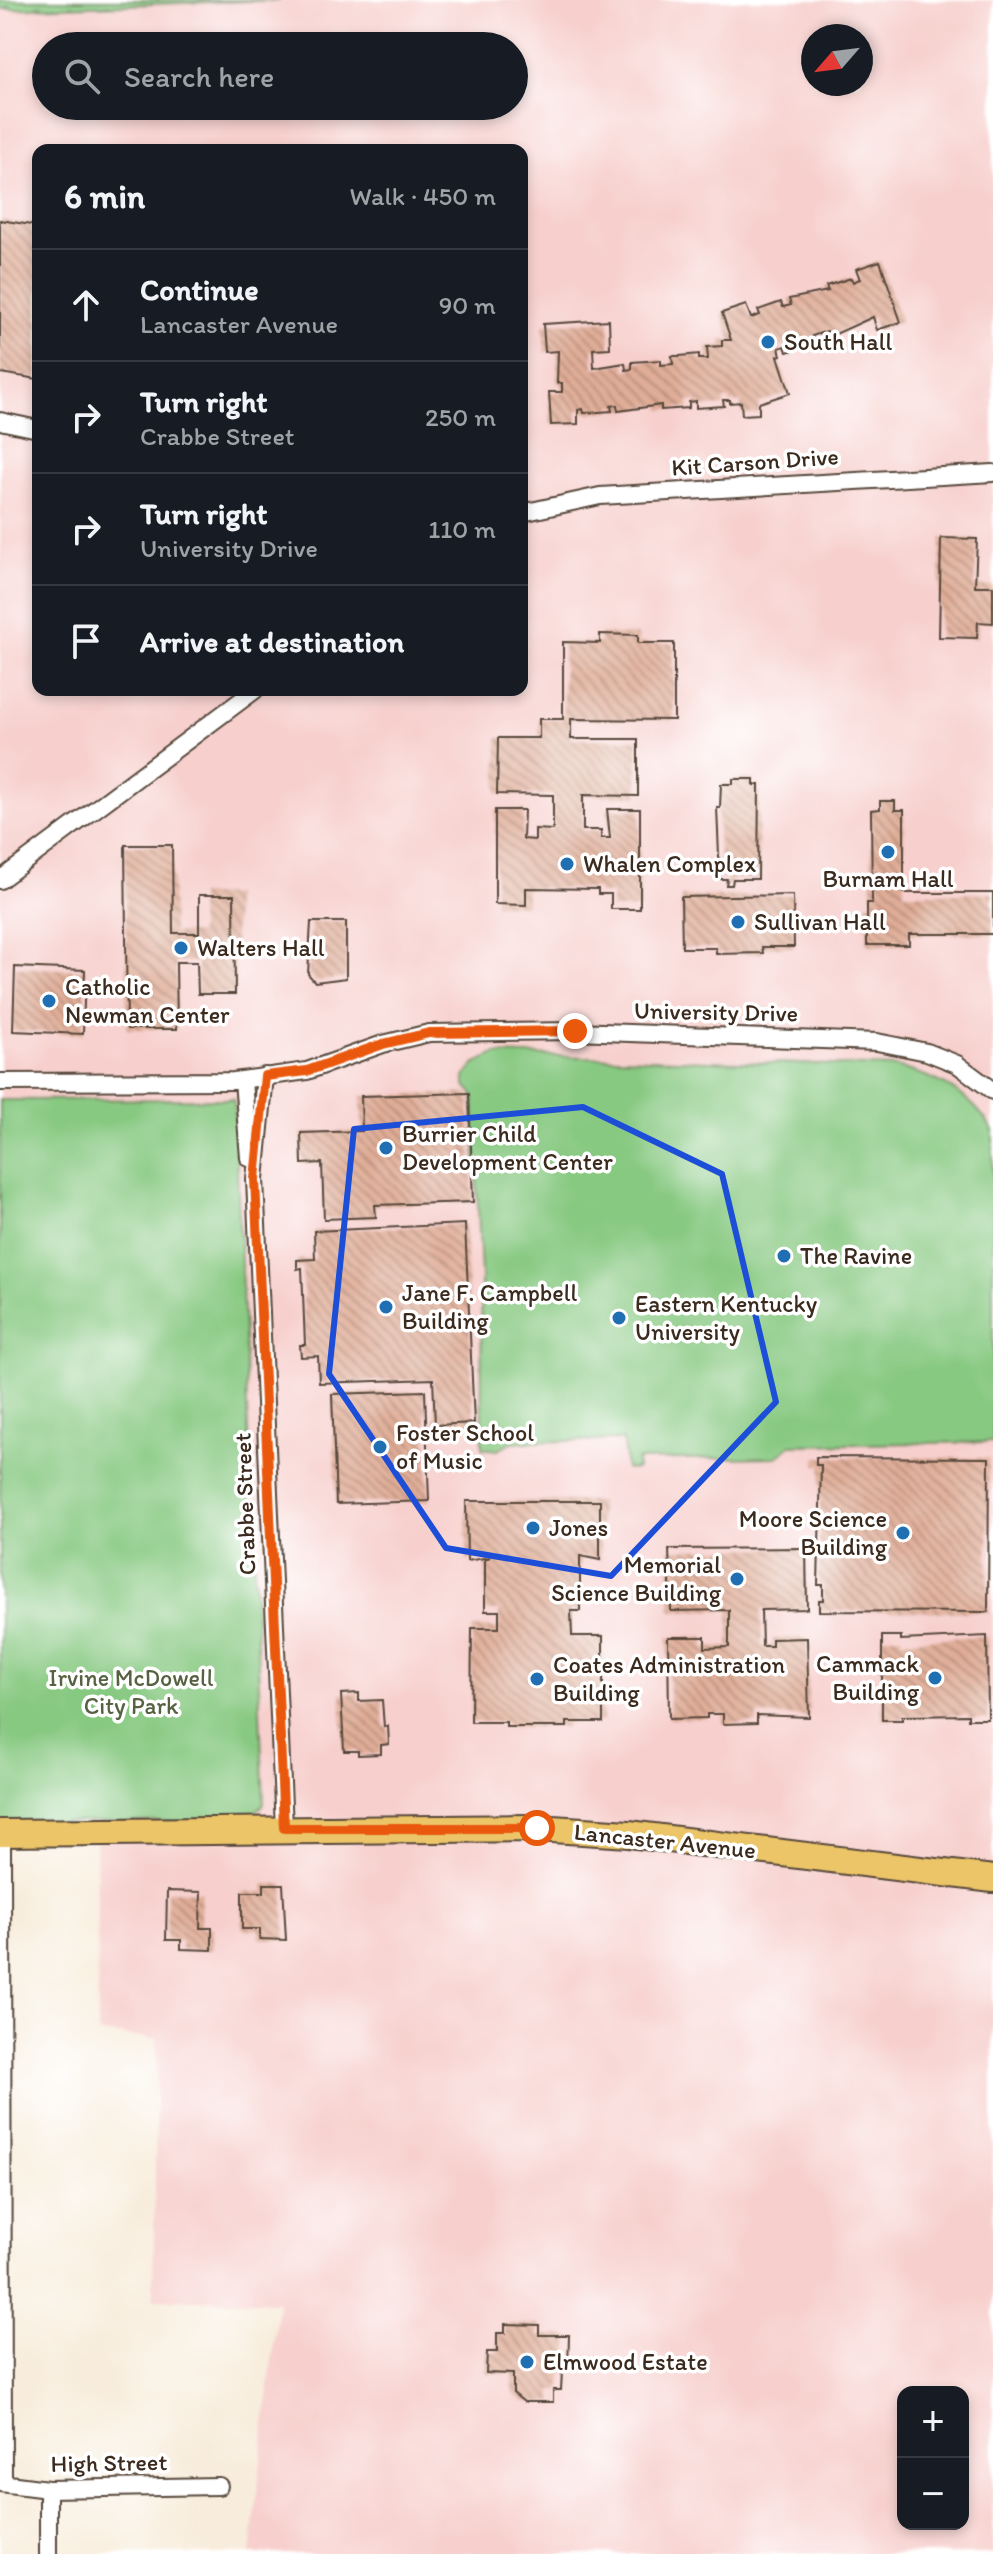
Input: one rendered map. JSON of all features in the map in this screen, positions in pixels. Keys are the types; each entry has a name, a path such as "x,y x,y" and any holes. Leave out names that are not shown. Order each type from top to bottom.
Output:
{"main road":[{"name":"Lancaster Avenue","path":"1,1833 537,1828 629,1834 993,1879"}],"street":[{"path":"0,421 32,428"},
{"name":"Kit Carson Drive","path":"528,512 600,496 993,473"},
{"path":"0,880 247,696"},
{"name":"University Drive","path":"0,1082 243,1080 307,1071 383,1044 429,1033 575,1031 877,1042 927,1052 957,1064 993,1091"},
{"name":"Crabbe Street","path":"265,1076 255,1179 284,1828"},
{"name":"Crabbe Street","path":"243,1080 249,1156 255,1179"},
{"path":"1,1833 1,2483"},
{"name":"High Street","path":"1,2483 48,2489 219,2486"},
{"path":"48,2489 48,2554"}],"highlighted area":[{"path":"583,1107 722,1174 776,1402 611,1576 446,1548 329,1374 354,1129"}],"shaded area":[{"name":"Eastern Kentucky University","path":"281,0 993,0 993,2554 251,2554 278,2302 153,2299 157,2039 98,2033 96,1822 264,1804 234,1100 0,1100 0,9"}],"green space":[{"path":"0,0 281,0 0,9"},
{"name":"The Ravine","path":"495,1054 896,1067 926,1076 963,1096 993,1130 993,1442 791,1445 777,1457 637,1460 637,1469 626,1470 623,1440 512,1442 498,1450 482,1448 481,1275 473,1093 465,1085 465,1077 475,1064"},
{"name":"Irvine McDowell City Park","path":"234,1099 264,1804 246,1821 0,1823 0,1100"}],"building":[{"path":"0,220 32,225 32,378 0,373"},
{"name":"South Hall","path":"880,261 901,322 877,330 873,317 829,337 827,331 812,336 814,344 787,352 785,346 779,348 781,355 778,356 790,393 759,403 759,414 742,415 741,402 730,403 730,400 723,400 724,406 696,408 696,401 689,402 689,408 661,410 661,405 618,411 617,405 611,406 612,411 584,413 583,409 578,410 578,424 551,425 549,392 562,392 562,383 557,383 558,351 545,352 543,324 609,320 610,348 593,349 594,368 625,363 626,370 632,369 632,362 661,360 661,365 673,364 672,356 699,354 699,359 708,359 707,347 722,346 722,340 731,340 722,313 746,305 751,318 760,315 758,310 781,302 783,307 791,305 789,299 828,291 826,286 851,278 853,282 860,279 856,269"},
{"path":"941,538 977,539 975,586 993,586 993,623 978,622 977,638 939,637"},
{"path":"600,634 638,635 638,643 674,643 674,720 571,719 571,739 638,739 638,796 583,795 583,830 601,830 601,838 610,838 607,809 640,809 640,909 611,909 611,894 598,894 598,889 526,888 526,905 495,904 495,810 524,810 523,839 535,840 535,829 553,830 553,795 497,794 498,738 539,738 539,719 563,719 563,642 600,643"},
{"path":"733,779 754,779 754,785 759,785 758,879 733,879 732,885 726,885 727,879 720,879 717,808 720,808 721,784 733,784"},
{"name":"Burnam Hall","path":"880,801 895,801 895,810 904,810 904,893 993,893 993,934 909,934 909,945 867,945 867,903 872,903 871,810 880,809"},
{"name":"Walters Hall","path":"125,845 172,845 173,933 199,933 199,895 234,895 235,994 198,994 197,962 176,962 177,1029 127,1029"},
{"name":"Sullivan Hall","path":"793,895 794,947 762,947 763,953 716,954 716,948 682,948 681,897"},
{"path":"311,922 346,922 346,978 315,982 308,974"},
{"name":"Catholic Newman Center","path":"15,967 85,970 83,1034 13,1031"},
{"name":"Burrier Child Development Center","path":"469,1093 473,1202 375,1205 376,1217 324,1219 322,1163 302,1164 301,1133 362,1131 361,1096"},
{"name":"Jane F. Campbell Building","path":"465,1224 474,1423 435,1425 433,1379 319,1383 318,1356 301,1357 300,1345 305,1345 302,1268 297,1269 297,1260 315,1259 314,1231"},
{"name":"Foster School of Music","path":"425,1391 429,1501 336,1504 332,1394"},
{"name":"Moore Science Building","path":"816,1457 989,1458 988,1612 819,1611 819,1600 823,1600 823,1585 818,1585 821,1465 816,1465"},
{"name":"Coates Administration Building","path":"466,1501 600,1501 600,1560 580,1556 580,1611 571,1611 572,1636 603,1636 603,1722 567,1722 567,1727 506,1727 506,1722 471,1722 472,1628 499,1628 499,1611 485,1611 485,1560 490,1557 467,1561"},
{"path":"806,1548 807,1609 761,1610 762,1646 772,1646 772,1639 807,1638 809,1717 757,1715 757,1723 723,1724 723,1714 707,1714 707,1718 669,1719 668,1637 705,1637 705,1648 729,1647 729,1610 671,1611 669,1549"},
{"name":"Cammack Building","path":"882,1636 901,1636 901,1640 987,1636 988,1719 968,1719 968,1715 902,1716 902,1720 882,1720"},
{"path":"359,1693 359,1701 382,1700 389,1744 381,1745 381,1754 358,1755 358,1751 344,1751 341,1694"},
{"path":"264,1884 283,1884 286,1940 260,1939 260,1929 242,1929 242,1892 264,1892"},
{"path":"167,1891 201,1892 200,1928 212,1928 212,1950 181,1949 181,1940 166,1940"},
{"name":"Elmwood Estate","path":"505,2324 539,2325 539,2335 569,2335 568,2371 562,2371 561,2390 553,2390 553,2402 524,2402 513,2393 513,2374 486,2373 487,2352 497,2352 497,2333 505,2333"}],"place":[{"name":"South Hall","path":"768,342"},
{"name":"Burnam Hall","path":"888,852"},
{"name":"Whalen Complex","path":"567,864"},
{"name":"Sullivan Hall","path":"738,922"},
{"name":"Walters Hall","path":"181,948"},
{"name":"Catholic Newman Center","path":"49,1001"},
{"name":"Burrier Child Development Center","path":"386,1148"},
{"name":"The Ravine","path":"784,1256"},
{"name":"Jane F. Campbell Building","path":"386,1307"},
{"name":"Eastern Kentucky University","path":"619,1318"},
{"name":"Foster School of Music","path":"380,1447"},
{"name":"Jones","path":"533,1528"},
{"name":"Moore Science Building","path":"903,1533"},
{"name":"Memorial Science Building","path":"737,1579"},
{"name":"Cammack Building","path":"935,1678"},
{"name":"Coates Administration Building","path":"537,1679"},
{"name":"Elmwood Estate","path":"527,2362"}],"route":[{"path":"537,1828 284,1828 255,1179 265,1076 307,1071 383,1044 429,1033 575,1031"}]}
